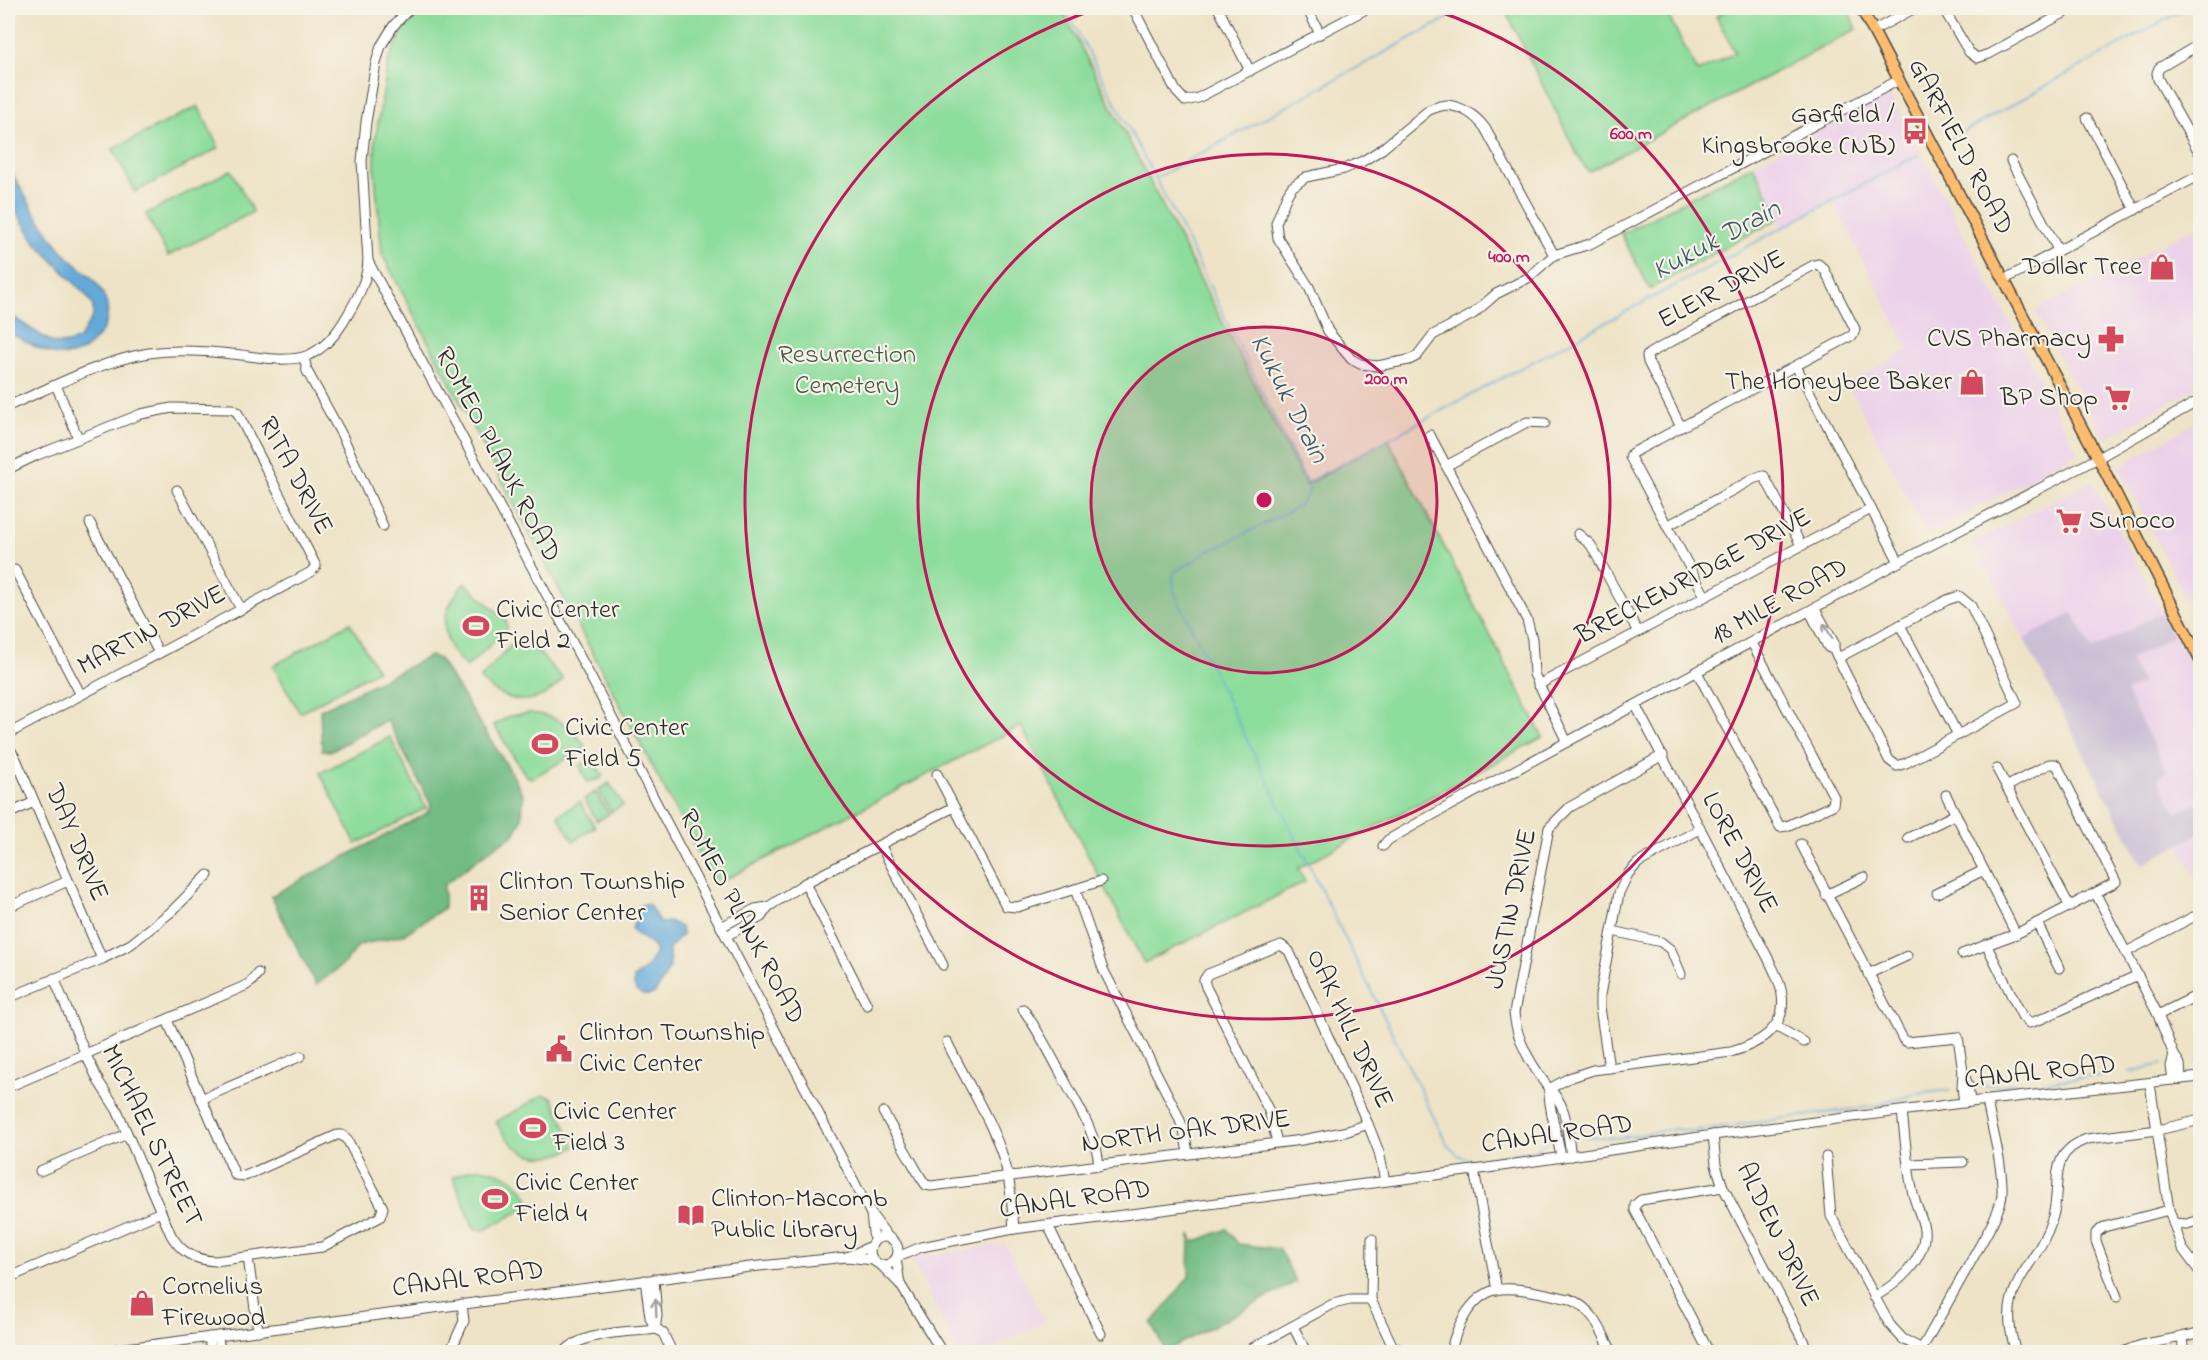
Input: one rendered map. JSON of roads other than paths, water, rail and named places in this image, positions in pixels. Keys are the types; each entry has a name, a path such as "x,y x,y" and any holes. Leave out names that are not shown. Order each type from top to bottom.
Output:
{"main road":[{"name":"GARFIELD ROAD","path":"1861,8 2005,279 2200,660"}],"street":[{"path":"8,406 111,363 152,353 188,352 277,358 304,357 320,350 340,328 363,285 368,261 362,161 376,63 381,46 394,25 410,8"},
{"path":"1133,8 1176,91 1185,101 1198,98 1368,8"},
{"path":"1218,8 1250,71"},
{"path":"1307,8 1320,34"},
{"path":"1874,30 1915,8"},
{"path":"1943,8 1969,52 1977,58 1989,54 2073,8"},
{"path":"2200,44 2157,70 2158,79 2200,154"},
{"path":"1554,255 1479,119 1467,111 1448,105 1429,110 1382,149 1363,161 1344,169 1306,177 1300,181 1287,195 1276,223 1280,243 1310,287 1320,317 1328,331 1351,359 1366,366 1390,364 1413,358 1433,335 1473,314 1496,294 1528,278 1554,255 1582,247 1899,80"},
{"path":"2087,118 2135,210"},
{"path":"2011,161 2058,250"},
{"path":"2005,279 2200,175"},
{"name":"ROMEO PLANK ROAD","path":"368,261 587,670 871,1214 877,1219 888,1237"},
{"name":"ELEIR DRIVE","path":"1681,427 1650,368 1647,356 1818,264 1824,268 1855,332 1849,338 1796,366"},
{"path":"304,357 307,370 347,447 383,526"},
{"path":"1704,596 1630,457 1632,453 1796,366 1899,562"},
{"path":"8,470 78,438 56,385"},
{"name":"18 MILE ROAD","path":"1383,846 1395,836 1567,742 1813,611 1899,562 2098,458 2200,400"},
{"name":"RITA DRIVE","path":"78,438 151,411 172,408 232,409 237,412 316,567"},
{"path":"1446,466 1527,422 1545,423"},
{"path":"1430,435 1527,620 1538,685 1567,742"},
{"path":"1667,526 1755,478 1764,476 1801,545"},
{"path":"177,490 241,609"},
{"name":"BRECKENRIDGE DRIVE","path":"1538,685 1871,509"},
{"path":"90,523 159,653"},
{"path":"1578,534 1591,545 1638,632"},
{"name":"MARTIN DRIVE","path":"8,734 311,572 316,567"},
{"path":"15,570 81,695"},
{"path":"1813,611 1828,647 1836,654 1889,760 1897,766 2017,703 1971,606 1959,596 1836,654"},
{"path":"1900,625 1958,735"},
{"path":"1697,672 1780,827 1833,805 1834,797 1752,643"},
{"name":"LORE DRIVE","path":"1636,706 1779,982 1783,996 1776,1026"},
{"name":"DAY DRIVE","path":"8,746 16,759 102,959"},
{"name":"JUSTIN DRIVE","path":"1566,1156 1563,1138 1564,1112 1559,1097 1549,1089 1534,1069 1518,1037 1514,1013 1549,828 1570,807 1663,755"},
{"path":"1962,954 2016,934 2116,882 2055,764 2049,764 2006,787"},
{"path":"1997,769 2070,907"},
{"path":"937,774 1006,906 1017,908 1101,881"},
{"path":"1946,795 2016,934"},
{"path":"8,814 34,802"},
{"path":"724,932 755,909 768,907 805,883 954,807"},
{"path":"1908,838 1956,814"},
{"path":"1609,1068 1600,1007 1619,893 1632,868 1700,829"},
{"path":"1801,844 1903,1040 1908,1042 1958,1037 1967,1102"},
{"path":"881,846 943,964"},
{"path":"1937,893 1984,870"},
{"path":"8,998 102,959 131,944 144,935 208,875"},
{"path":"1826,895 1864,877"},
{"path":"8,907 68,881"},
{"path":"805,883 867,1005"},
{"path":"1075,889 1103,969 1175,1109 1184,1130 1188,1153"},
{"path":"2096,894 2158,1015 2180,1065 2177,1080"},
{"path":"2126,952 2193,917"},
{"path":"2037,923 2059,968"},
{"path":"1613,932 1637,935 1661,942 1671,950 1681,974"},
{"path":"1986,944 2022,1016 2030,1023 2138,975"},
{"name":"OAK HILL DRIVE","path":"1277,1142 1269,1111 1206,987 1204,978 1208,974 1281,945 1285,947 1368,1124 1379,1152 1385,1181"},
{"path":"1868,975 1907,956"},
{"path":"8,1088 244,986 258,973"},
{"name":"MICHAEL STREET","path":"54,978 86,1055 99,1082 117,1110 176,1244 193,1257 215,1261 322,1247 376,1220 382,1214 381,1204 348,1140 342,1135 238,1177 233,1173 201,1099"},
{"path":"2158,1015 2200,994"},
{"path":"1023,1009 1035,1026 1086,1120 1096,1146 1099,1166"},
{"path":"167,1020 201,1099 301,1056"},
{"path":"1549,1089 1569,1078 1593,1070 1731,1052 1758,1042 1776,1026 1804,1042"},
{"path":"947,1042 995,1138 1008,1178 1014,1229"},
{"name":"CANAL ROAD","path":"897,1258 921,1247 1014,1229 1474,1170 1713,1135 1967,1102 2200,1077"},
{"path":"2150,1084 2169,1210 2182,1248 2200,1272"},
{"path":"1826,1157 1832,1216 1896,1334 1921,1351 1999,1208 2002,1195 2001,1179 1987,1101"},
{"path":"1874,1297 1899,1281 1917,1256 1924,1233 1913,1193 1902,1111"},
{"name":"NORTH OAK DRIVE","path":"883,1113 926,1185 1008,1178 1325,1136 1368,1124"},
{"path":"2016,1353 2011,1337 2009,1308 2021,1275 2046,1234 2053,1215 2058,1167 2068,1149 2087,1138 2158,1130 2196,1121 2200,1123"},
{"path":"40,1171 127,1134"},
{"name":"ALDEN DRIVE","path":"1713,1135 1714,1153 1723,1187 1809,1353"},
{"path":"1909,1164 1963,1162"},
{"path":"1474,1170 1497,1290"},
{"path":"1708,1353 1635,1210 1636,1203 1641,1200 1723,1187"},
{"path":"2116,1297 2096,1241 2096,1233 2104,1227 2169,1210"},
{"path":"8,1278 161,1212"},
{"name":"ROMEO PLANK ROAD","path":"871,1214 872,1244"},
{"path":"2173,1223 2187,1224 2200,1220"},
{"path":"1048,1225 1101,1334"},
{"path":"900,1284 897,1244 888,1237 883,1237 872,1244 871,1256 900,1284 942,1353"},
{"path":"1372,1239 1371,1300 1392,1345 1404,1353"},
{"name":"CANAL ROAD","path":"847,1257 872,1244"},
{"name":"CANAL ROAD","path":"897,1244 921,1247"},
{"path":"248,1257 258,1331"},
{"name":"CANAL ROAD","path":"95,1353 459,1304 847,1257 877,1263"},
{"path":"877,1263 890,1264 897,1258"},
{"path":"650,1280 650,1317 655,1329"},
{"path":"1451,1353 1455,1336 1467,1312 1483,1296 1497,1290 1511,1289 1570,1299 1580,1304 1597,1322 1612,1353"},
{"path":"1245,1353 1341,1301 1371,1300"},
{"path":"451,1352 461,1326 459,1304"},
{"path":"1293,1326 1306,1353"},
{"path":"564,1353 573,1344 586,1338 655,1329 663,1333 672,1353"},
{"path":"2124,1353 2145,1345 2182,1339 2200,1332"},
{"path":"211,1353 214,1337"},
{"path":"214,1337 220,1353"},
{"path":"2182,1339 2184,1353"}],"water":[{"path":"8,166 52,237 69,258 94,281 105,299 108,312 106,323 96,339 81,352 70,355 49,353 8,332 8,314 53,343 72,342 79,339 93,316 93,306 86,295 35,242 8,198"},
{"path":"649,905 660,923 671,922 681,927 682,935 669,949 668,971 655,993 650,995 639,993 634,983 634,978 646,969 656,952 632,929 640,906"}],"waterway":[{"path":"1065,8 1170,206 1309,490 1297,507 1217,548 1208,550 1176,571 1173,576 1174,592 1448,1146 1458,1155 1469,1160 1481,1160 1535,1150 1547,1143"},
{"path":"1156,178 1466,8"},
{"name":"Kukuk Drain","path":"1949,140 2186,8"},
{"name":"Kukuk Drain","path":"1308,482 1918,155"},
{"path":"2130,1072 2162,1064"},
{"path":"1980,1087 2024,1085 2113,1074"},
{"path":"1583,1136 1620,1138 1675,1129 1691,1131 1877,1106 1913,1095 1950,1091"}],"place":[{"name":"Garfield / Kingsbrooke (NB)","path":"1915,131"},
{"name":"Dollar Tree","path":"2162,267"},
{"name":"CVS Pharmacy","path":"2111,339"},
{"name":"The Honeybee Baker","path":"1972,382"},
{"name":"BP Shop","path":"2118,398"},
{"name":"Sunoco","path":"2069,521"},
{"name":"Civic Center Field 2","path":"476,626"},
{"name":"Civic Center Field 5","path":"545,744"},
{"name":"Clinton Township Senior Center","path":"479,898"},
{"name":"Clinton Township Civic Center","path":"559,1049"},
{"name":"Civic Center Field 3","path":"533,1128"},
{"name":"Civic Center Field 4","path":"495,1199"},
{"name":"Clinton-Macomb Public Library","path":"691,1215"},
{"name":"Cornelius Firewood","path":"142,1303"}],"park label":[{"name":"Resurrection Cemetery","path":"847,370"}]}
